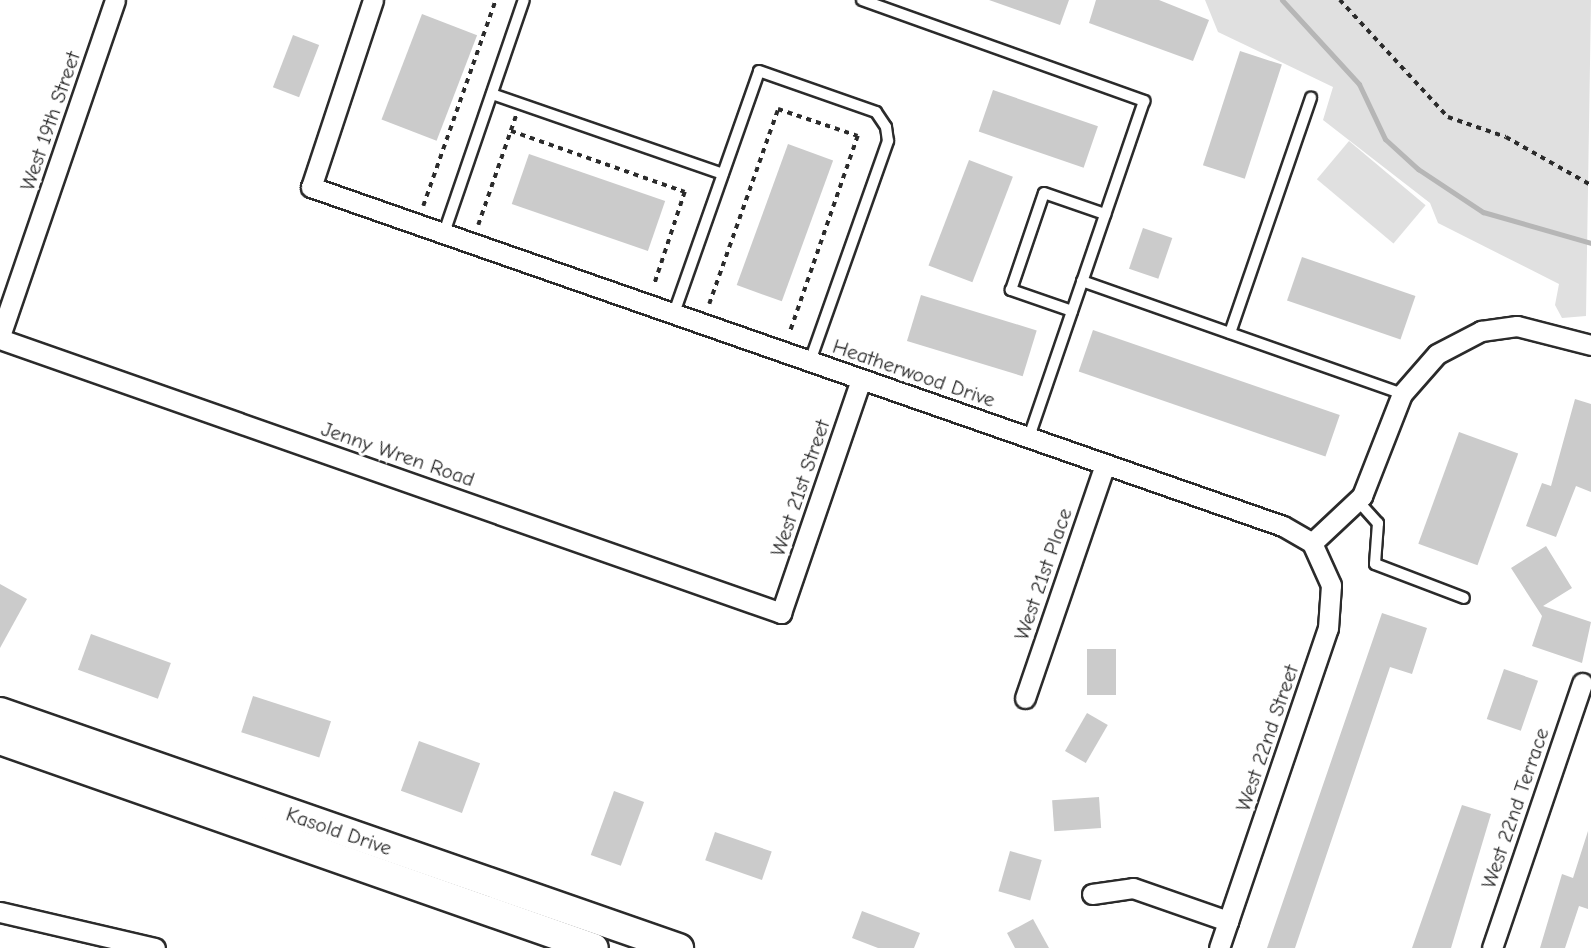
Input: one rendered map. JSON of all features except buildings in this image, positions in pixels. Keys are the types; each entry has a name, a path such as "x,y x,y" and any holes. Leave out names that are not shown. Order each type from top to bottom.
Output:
{"main road":[{"name":"Kasold Drive","path":"0,712 679,948"},
{"name":"Kasold Drive","path":"0,740 594,948"}],"street":[{"name":"West 19th Street","path":"0,337 115,0"},
{"name":"Heatherwood Drive","path":"373,0 312,187 1283,526 1312,543"},
{"path":"1312,543 1358,501 1402,394 1437,354 1481,331 1540,328 1591,345"},
{"name":"Jenny Wren Road","path":"0,337 781,613"},
{"name":"West 21st Street","path":"781,613 861,379"},
{"name":"West 21st Place","path":"1025,698 1105,464"},
{"name":"West 22nd Street","path":"1219,948 1328,628 1331,584 1312,543"},
{"name":"West 22nd Terrace","path":"1492,948 1582,683"},
{"path":"1091,894 1133,888 1228,920"},
{"path":"0,912 155,948"}],"lane":[{"path":"444,233 524,0"},
{"path":"862,0 1144,100 1028,437"},
{"path":"674,313 760,71 876,112 886,127 888,141 810,361"},
{"path":"492,94 723,174"},
{"path":"1230,333 1311,98"},
{"path":"1072,311 1011,290 1044,193 1105,214"},
{"path":"1082,282 1402,394"},
{"path":"1358,501 1378,523 1375,564 1464,598"}],"path":[{"path":"1339,0 1448,117 1506,137 1591,185"},
{"path":"424,206 495,2"},
{"path":"709,304 778,108 858,136 790,332"},
{"path":"478,225 516,115"},
{"path":"511,131 685,192 654,286"}],"shaded area":[{"path":"1205,0 1591,0 1586,316 1562,318 1555,305 1559,284 1438,223 1430,203 1323,120 1333,87 1218,32"},
{"path":"1349,141 1426,205 1393,244 1317,179"}],"waterway":[{"path":"1282,0 1359,84 1385,139 1418,169 1483,212 1591,243"}]}
